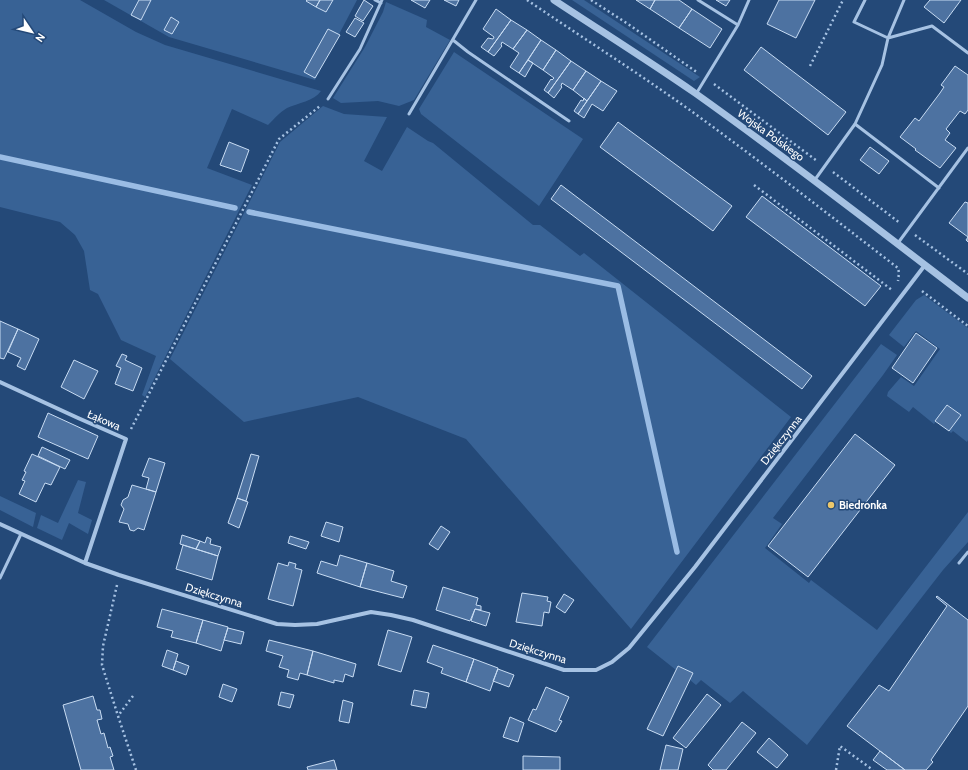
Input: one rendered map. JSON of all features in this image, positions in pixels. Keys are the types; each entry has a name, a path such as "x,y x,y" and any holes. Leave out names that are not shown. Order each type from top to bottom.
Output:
{"street":[{"name":"Wojska Polskiego","path":"554,0 696,94 968,298"},
{"name":"Dziękczynna","path":"0,524 85,563 277,624 317,624 371,612 413,620 564,670 596,670 612,662 629,648 699,560 925,265"},
{"name":"Łąkowa","path":"0,382 126,439 85,563"}],"lane":[{"path":"328,99 360,49 381,1 375,0"},
{"path":"409,114 476,0"},
{"path":"698,0 738,26"},
{"path":"696,94 738,26 749,0"},
{"path":"865,0 854,22 888,38 932,26 968,53"},
{"path":"814,181 856,124 882,65 888,38 904,0"},
{"path":"453,40 468,52 569,121"},
{"path":"856,124 939,188"},
{"path":"897,244 968,148"},
{"path":"0,578 21,534"},
{"path":"959,563 968,552"}],"path":[{"path":"527,0 640,75 688,109 892,263 898,268 899,273"},
{"path":"591,0 706,78 826,166 968,274"},
{"path":"810,66 843,0"},
{"path":"126,439 279,139 328,99"},
{"path":"754,185 893,291"},
{"path":"922,291 968,326"},
{"path":"119,575 103,646 102,665 136,770"},
{"path":"118,716 133,696"},
{"path":"836,770 840,746 873,770"}],"shaded area":[{"path":"0,0 80,0 136,32 165,45 321,91 310,99 287,108 268,125 232,109 207,168 252,185 145,397 142,395 156,356 121,340 98,294 90,290 84,251 75,235 60,222 0,207"},
{"path":"104,0 357,0 315,80 169,37"},
{"path":"572,0 584,0 700,77 694,81"},
{"path":"386,2 427,20 426,27 450,40 414,100 399,106 378,101 341,103 333,98 365,47 383,12"},
{"path":"454,52 583,139 539,206 421,114 419,109"},
{"path":"323,106 344,114 387,117 364,161 382,171 407,127 433,143 533,225 540,225 580,256 584,253 791,417 631,629 466,439 358,397 244,422 170,359 280,142"},
{"path":"924,295 968,328 967,442 953,431 951,433 949,431 961,415 948,405 934,424 913,407 909,412 887,396 888,392 901,377 914,386 940,349 916,331 904,347 889,335 916,300"},
{"path":"881,344 897,355 773,518 782,524 765,548 809,583 811,580 877,630 968,512 968,542 943,570 807,745 743,691 730,703 701,680 696,685 690,680 693,673 678,666 676,670 647,647"},
{"path":"78,480 86,482 78,513 92,520 88,534 69,523 62,540 37,528 41,515 58,523"},
{"path":"0,496 36,513 33,527 0,510"}],"building":[{"path":"139,0 151,0 141,20 131,15"},
{"path":"320,0 316,7 306,1"},
{"path":"320,0 333,0 326,12 316,7"},
{"path":"364,0 373,6 363,21 355,16"},
{"path":"411,0 430,0 425,8"},
{"path":"444,0 459,0 456,6"},
{"path":"636,0 655,0 650,9"},
{"path":"655,0 679,0 692,9 679,28 650,9"},
{"path":"716,0 730,0 726,6"},
{"path":"779,0 815,0 796,38 767,24"},
{"path":"930,0 961,0 944,23 924,7"},
{"path":"496,9 511,20 488,52 481,47 488,38 493,39 494,37 483,29"},
{"path":"692,9 722,29 710,48 679,28"},
{"path":"171,17 179,22 172,34 164,30"},
{"path":"355,18 364,23 355,37 346,32"},
{"path":"511,20 527,30 513,49 502,42 502,46 494,56 488,52"},
{"path":"328,29 340,35 315,78 304,72"},
{"path":"527,30 541,40 519,73 510,67 519,53 513,49"},
{"path":"541,40 556,50 543,70 528,60"},
{"path":"761,47 846,112 828,135 744,70"},
{"path":"556,50 571,61 548,93 544,90 551,79 552,80 554,78 543,70"},
{"path":"528,60 533,63 525,77 519,73"},
{"path":"571,61 586,71 573,90 562,83 562,87 554,98 548,93"},
{"path":"955,66 968,75 968,110 965,114 960,111 946,129 950,133 945,140 956,148 940,168 900,137 915,118 919,121 944,87 941,85"},
{"path":"586,71 601,81 587,101 573,90"},
{"path":"601,81 617,91 603,111 592,104 584,118 578,114"},
{"path":"584,98 587,101 578,114 574,111"},
{"path":"618,122 732,206 713,231 600,147"},
{"path":"229,142 249,150 241,172 220,165"},
{"path":"870,147 889,161 879,174 860,160"},
{"path":"561,185 812,376 802,389 551,199"},
{"path":"762,196 881,286 865,306 746,217"},
{"path":"965,202 968,203 968,237 949,223"},
{"path":"0,321 18,329 4,359 0,358"},
{"path":"18,329 39,339 25,370 17,366 21,358 8,352"},
{"path":"916,333 937,348 913,383 892,368"},
{"path":"122,354 127,356 125,360 142,368 133,391 115,384 121,368 116,366"},
{"path":"74,360 98,371 84,399 61,387"},
{"path":"947,405 961,415 949,431 935,421"},
{"path":"48,413 98,436 88,459 38,437"},
{"name":"Biedronka","path":"855,434 895,465 808,577 768,546"},
{"path":"42,447 70,460 65,469 38,456"},
{"path":"32,454 60,467 51,485 45,483 36,502 19,494 25,481 22,480 26,472 24,471"},
{"path":"251,454 259,456 246,501 237,498"},
{"path":"149,458 165,463 156,492 146,489 149,478 142,476"},
{"path":"132,485 156,492 144,530 138,528 134,531 130,530 128,524 119,522 124,509 121,505 123,500 128,497"},
{"path":"237,498 248,502 239,528 228,523"},
{"path":"326,522 343,527 339,542 321,536"},
{"path":"441,526 450,532 438,550 429,544"},
{"path":"182,535 200,541 196,549 180,544"},
{"path":"290,536 309,542 306,549 288,543"},
{"path":"207,537 211,539 210,544 221,547 218,556 196,549 200,541 205,543"},
{"path":"183,545 218,556 212,580 176,569"},
{"path":"340,555 367,563 360,587 317,573 321,561 337,566"},
{"path":"289,562 296,564 295,568 302,570 293,606 268,599 278,563 288,566"},
{"path":"367,563 394,571 391,581 407,586 403,598 360,587"},
{"path":"443,587 478,598 476,605 481,606 481,610 475,609 470,621 436,610"},
{"path":"522,593 548,597 547,601 551,602 549,613 544,612 542,626 516,622"},
{"path":"564,594 574,600 565,613 556,607"},
{"path":"937,596 968,620 968,706 931,760 933,762 926,770 905,770 847,726 879,685 889,691 947,606 936,597"},
{"path":"162,609 203,620 196,643 171,637 173,631 157,627"},
{"path":"475,609 490,613 486,626 471,621"},
{"path":"203,620 228,627 221,651 196,643"},
{"path":"228,628 244,632 241,644 224,640"},
{"path":"388,630 412,637 401,672 378,665"},
{"path":"269,640 313,651 307,675 300,673 298,680 287,677 289,670 279,667 283,656 266,651"},
{"path":"433,645 474,659 466,682 441,673 443,668 427,662"},
{"path":"167,650 178,654 173,670 162,666"},
{"path":"313,651 356,664 353,677 345,674 343,682 334,680 334,683 307,675"},
{"path":"474,659 498,668 490,691 466,682"},
{"path":"176,661 189,666 186,675 173,670"},
{"path":"678,666 693,673 663,736 647,729"},
{"path":"498,669 514,675 509,687 493,681"},
{"path":"223,684 237,689 232,702 219,697"},
{"path":"546,687 569,697 559,720 562,721 556,732 528,720 533,709 536,710"},
{"path":"414,690 429,693 426,708 411,705"},
{"path":"281,692 294,695 290,708 278,705"},
{"path":"707,694 721,705 686,748 673,738"},
{"path":"93,696 97,710 100,710 102,719 97,720 101,734 104,733 108,748 110,747 113,756 110,757 114,770 81,770 63,705"},
{"path":"343,700 353,703 349,723 339,721"},
{"path":"510,717 524,723 518,742 503,737"},
{"path":"742,722 756,733 726,770 713,770 708,765"},
{"path":"769,738 788,755 777,768 757,752"},
{"path":"666,745 683,749 678,770 660,770"},
{"path":"880,751 905,770 887,770 873,760"},
{"path":"523,756 560,757 560,770 523,770"},
{"path":"334,760 337,770 308,770 307,767"}],"waterway":[{"path":"0,157 235,208"},
{"path":"249,212 618,286 677,552"}],"place":[{"name":"Biedronka","path":"831,505"}]}
